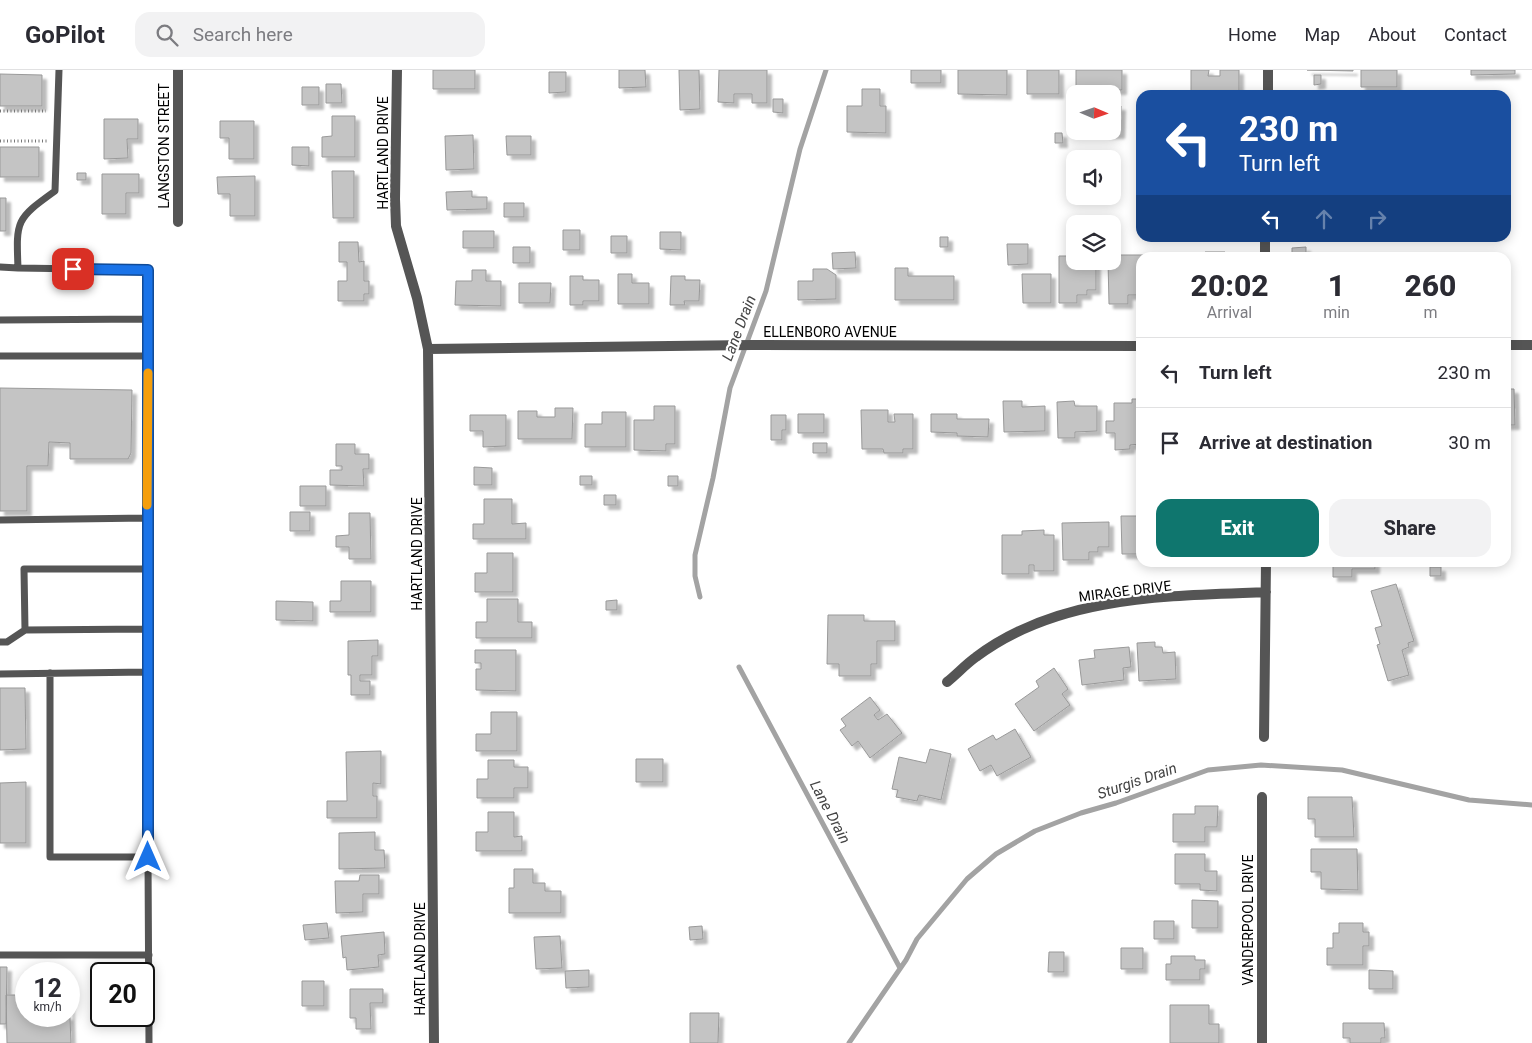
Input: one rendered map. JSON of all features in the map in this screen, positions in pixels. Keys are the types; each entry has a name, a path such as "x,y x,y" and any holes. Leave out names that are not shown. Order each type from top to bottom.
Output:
{"street":[{"name":"LANGSTON STREET","path":"178,70 178,222"},
{"name":"HARTLAND DRIVE","path":"397,70 394,199 396,226 417,298 428,349 434,1043"},
{"path":"1268,70 1268,90"},
{"name":"ELLENBORO AVENUE","path":"428,349 721,345 1136,346"},
{"path":"1511,345 1532,345"},
{"path":"1264,736 1266,567"},
{"name":"MIRAGE DRIVE","path":"947,682 977,656 1020,631 1050,618 1081,609 1135,601 1266,592"},
{"name":"VANDERPOOL DRIVE","path":"1262,797 1262,1043"}],"lane":[{"path":"18,268 16,233 20,221 27,211 55,191 59,70"},
{"path":"0,267 148,270 147,672 149,1043"},
{"path":"0,320 148,319"},
{"path":"0,356 148,356"},
{"path":"0,520 147,518"},
{"path":"25,630 24,569 147,569"},
{"path":"0,642 6,642 25,630 147,629"},
{"path":"0,674 147,672"},
{"path":"50,674 50,858 148,857"},
{"path":"0,955 149,955"}],"path":[{"path":"0,111 48,111 48,118"},
{"path":"0,141 48,141 48,134"}],"building":[{"path":"433,70 475,70 475,89 433,89"},
{"path":"619,70 645,70 646,87 619,88"},
{"path":"679,70 699,70 700,109 680,110"},
{"path":"719,70 767,70 767,103 752,103 752,94 734,94 734,103 718,102"},
{"path":"911,70 941,70 941,83 911,83"},
{"path":"958,70 1007,70 1007,95 958,94"},
{"path":"1027,70 1059,70 1059,94 1027,94"},
{"path":"1076,70 1122,70 1122,90 1121,85 1076,85"},
{"path":"1191,70 1209,70 1208,76 1220,76 1220,70 1239,70 1239,90 1191,90"},
{"path":"1307,70 1353,70 1353,71"},
{"path":"1361,70 1397,70 1397,87 1361,87"},
{"path":"1471,70 1515,70 1515,74 1471,75"},
{"path":"549,72 566,72 566,92 549,93"},
{"path":"0,74 42,75 42,106 0,106"},
{"path":"1314,75 1321,75 1321,84 1314,85"},
{"path":"326,84 341,84 342,103 326,103"},
{"path":"302,87 319,87 319,105 302,105"},
{"path":"862,89 880,89 880,106 886,106 886,133 847,132 847,106 862,106"},
{"path":"773,99 783,99 783,113 773,112"},
{"path":"332,116 355,116 355,157 322,157 322,137 332,136"},
{"path":"104,119 138,119 138,139 127,139 128,158 104,159"},
{"path":"220,121 254,121 254,159 229,159 229,138 220,138"},
{"path":"1055,133 1062,133 1063,143 1055,143"},
{"path":"473,135 474,169 446,170 445,136"},
{"path":"506,136 531,136 531,155 507,155"},
{"path":"0,147 39,147 39,177 0,177"},
{"path":"292,147 309,147 309,166 292,165"},
{"path":"332,171 354,171 354,218 333,218"},
{"path":"77,173 86,173 86,180 77,180"},
{"path":"102,174 139,174 139,193 126,193 126,214 102,214"},
{"path":"255,176 255,216 230,216 230,194 218,194 217,177"},
{"path":"472,191 472,197 487,197 487,209 447,210 446,192"},
{"path":"0,198 6,198 6,231 0,231"},
{"path":"504,203 524,203 524,217 504,217"},
{"path":"563,230 580,230 580,250 563,250"},
{"path":"463,231 494,231 494,248 463,248"},
{"path":"660,232 681,232 681,250 660,249"},
{"path":"611,236 627,236 627,253 611,253"},
{"path":"940,237 948,237 948,247 940,247"},
{"path":"339,242 358,242 359,262 364,261 364,281 369,281 369,294 364,294 364,301 338,301 338,281 347,281 347,262 339,262"},
{"path":"1007,244 1028,244 1028,264 1008,265"},
{"path":"513,247 530,247 530,263 513,263"},
{"path":"1306,247 1306,252 1292,252 1292,248"},
{"path":"855,252 856,268 833,269 832,253"},
{"path":"1121,255 1136,255 1136,295 1128,295 1128,304 1109,304 1108,270 1121,270"},
{"path":"1059,256 1066,256 1066,270 1096,270 1096,290 1087,290 1087,295 1077,295 1077,303 1059,303"},
{"path":"895,268 908,268 908,276 954,276 954,300 895,300"},
{"path":"813,269 827,269 836,275 836,299 798,300 798,281 813,281"},
{"path":"472,270 486,270 486,281 501,281 501,306 455,305 456,281 472,281"},
{"path":"618,274 632,274 632,283 649,283 649,304 618,304"},
{"path":"1022,274 1051,274 1051,303 1023,303"},
{"path":"570,276 583,276 583,280 599,280 599,301 583,301 583,305 570,305"},
{"path":"671,276 685,276 685,280 700,280 699,301 684,301 685,305 670,305"},
{"path":"519,283 551,283 550,303 519,303"},
{"path":"0,388 132,390 131,453 128,459 70,459 70,443 49,442 48,466 27,466 27,511 0,511"},
{"path":"1511,389 1514,389 1515,425 1511,425"},
{"path":"1132,399 1136,399 1136,444 1130,445 1130,449 1115,450 1115,433 1106,433 1106,421 1114,421 1114,403 1132,403"},
{"path":"1003,401 1022,401 1022,407 1045,406 1045,431 1004,432"},
{"path":"1074,401 1075,406 1097,406 1097,431 1075,432 1075,438 1058,438 1057,402"},
{"path":"654,406 675,406 675,444 666,444 666,451 634,450 634,420 654,420"},
{"path":"555,408 573,408 572,439 518,439 518,411 537,411 537,417 555,417"},
{"path":"861,410 888,410 888,422 895,422 894,414 913,414 913,449 903,449 903,453 884,453 883,449 862,449"},
{"path":"602,412 626,412 626,447 585,447 585,424 602,424"},
{"path":"798,414 824,414 824,433 798,433"},
{"path":"931,414 957,414 957,419 989,419 988,437 957,436 957,433 931,432"},
{"path":"470,415 506,415 506,446 483,447 483,431 470,431"},
{"path":"771,415 786,415 786,430 782,430 782,440 771,440"},
{"path":"813,443 827,443 827,453 813,453"},
{"path":"336,444 355,444 355,454 369,454 369,469 363,469 364,486 330,485 330,470 342,470 342,466 336,466"},
{"path":"474,467 492,468 492,485 474,485"},
{"path":"580,476 592,476 592,485 580,485"},
{"path":"668,476 678,476 678,486 668,486"},
{"path":"300,486 326,486 326,506 300,506"},
{"path":"604,495 616,495 616,505 604,505"},
{"path":"484,499 512,499 512,524 526,523 526,539 473,539 473,524 484,524"},
{"path":"290,512 310,512 310,531 290,531"},
{"path":"349,513 370,513 371,559 349,559 349,547 336,547 336,536 349,535"},
{"path":"1121,516 1136,516 1136,554 1122,554"},
{"path":"1109,522 1109,547 1098,547 1098,552 1089,552 1089,560 1063,560 1062,523"},
{"path":"1044,530 1044,535 1054,535 1054,571 1034,571 1034,565 1029,565 1029,574 1002,574 1002,535 1022,535 1022,531"},
{"path":"487,553 513,553 513,592 475,592 475,573 487,573"},
{"path":"1333,567 1375,567 1375,569 1352,569 1352,577 1333,577"},
{"path":"1430,567 1441,567 1441,576 1430,576"},
{"path":"341,581 371,581 371,612 330,612 330,601 341,601"},
{"path":"1396,584 1414,641 1408,643 1409,647 1402,650 1409,675 1388,681 1377,645 1380,644 1375,628 1382,626 1371,591"},
{"path":"487,599 518,599 518,622 532,622 532,638 476,638 476,622 487,622"},
{"path":"617,600 617,610 606,610 606,601"},
{"path":"276,601 313,602 313,621 276,620"},
{"path":"828,615 864,615 864,621 895,621 895,641 877,641 877,664 871,664 871,676 839,676 839,664 827,664"},
{"path":"378,640 378,656 372,656 372,675 360,675 360,681 370,681 370,695 351,695 351,675 348,675 348,641"},
{"path":"1155,642 1155,647 1162,647 1163,653 1175,652 1176,679 1139,681 1137,643"},
{"path":"1129,647 1131,667 1123,668 1124,680 1082,685 1079,660 1095,658 1094,650"},
{"path":"475,650 516,650 516,691 476,690 476,669 481,669 481,663 475,663"},
{"path":"1054,668 1068,689 1062,694 1070,705 1034,731 1015,704 1039,687 1036,681"},
{"path":"0,688 25,688 26,749 0,750"},
{"path":"870,697 880,710 874,715 878,720 887,714 902,733 870,758 858,741 852,746 840,730 846,726 841,719"},
{"path":"491,712 517,712 517,751 476,751 476,734 491,734"},
{"path":"1015,729 1031,757 997,776 991,765 980,771 968,749 993,735 996,740"},
{"path":"930,749 951,754 941,800 919,795 917,801 896,797 898,790 892,789 899,757 926,763"},
{"path":"381,751 381,784 373,783 373,796 377,796 377,818 327,818 327,801 347,801 346,752"},
{"path":"636,759 663,759 663,782 636,782"},
{"path":"488,760 514,760 514,767 528,767 528,788 514,788 514,798 477,798 477,779 488,779"},
{"path":"26,782 26,843 0,843 0,783"},
{"path":"1308,797 1352,797 1354,837 1315,837 1315,819 1308,819"},
{"path":"1195,806 1218,806 1217,827 1205,827 1205,842 1173,842 1173,814 1195,814"},
{"path":"488,812 514,812 514,837 522,836 522,851 476,851 476,832 488,832"},
{"path":"375,832 375,850 384,850 385,868 339,869 339,833"},
{"path":"1311,849 1357,849 1358,890 1321,889 1321,872 1311,872"},
{"path":"1175,854 1205,854 1205,871 1217,871 1217,891 1200,890 1200,884 1175,884"},
{"path":"514,869 533,869 533,883 545,883 545,891 561,891 561,913 509,913 509,888 514,888"},
{"path":"360,875 379,875 379,894 363,894 363,912 336,913 335,881 359,881"},
{"path":"1192,900 1218,901 1218,928 1192,928"},
{"path":"1154,921 1174,921 1174,939 1154,939"},
{"path":"327,923 329,938 305,940 303,925"},
{"path":"1339,923 1363,923 1363,932 1369,932 1369,946 1363,946 1363,965 1327,965 1327,948 1333,948 1333,933 1339,933"},
{"path":"702,926 703,939 690,940 689,927"},
{"path":"384,932 385,954 378,955 379,967 347,970 346,957 343,958 341,936"},
{"path":"560,936 562,968 536,969 534,937"},
{"path":"1121,948 1143,948 1143,969 1121,969"},
{"path":"1049,952 1064,952 1064,972 1048,972"},
{"path":"1171,956 1195,956 1195,960 1205,960 1205,969 1200,969 1200,980 1166,980 1166,964 1171,964"},
{"path":"0,967 7,967 6,1024 0,1024"},
{"path":"589,970 589,987 566,988 565,971"},
{"path":"1369,970 1393,971 1393,989 1369,989"},
{"path":"302,981 324,981 324,1006 302,1006"},
{"path":"350,989 383,989 383,1003 370,1003 371,1029 356,1029 356,1018 350,1018"},
{"path":"6,995 15,995 15,1027 70,1027 71,1043 7,1043"},
{"path":"1170,1005 1209,1005 1209,1024 1219,1024 1219,1043 1170,1043"},
{"path":"690,1013 719,1013 718,1043 690,1043"},
{"path":"1343,1023 1384,1023 1385,1038 1381,1038 1381,1043 1350,1043 1350,1038 1343,1038"}],"waterway":[{"name":"Lane Drain","path":"700,597 695,576 695,555 713,478 730,388 766,291 800,149 826,70"},
{"name":"Lane Drain","path":"739,667 900,968"},
{"name":"Sturgis Drain","path":"849,1043 906,960 917,939 967,879 996,854 1035,831 1081,813 1116,803 1208,770 1261,765 1342,770 1469,800 1532,805"}],"slow traffic":[{"path":"147,505 148,373"}],"route":[{"path":"73,269 148,270 148,857"}]}
